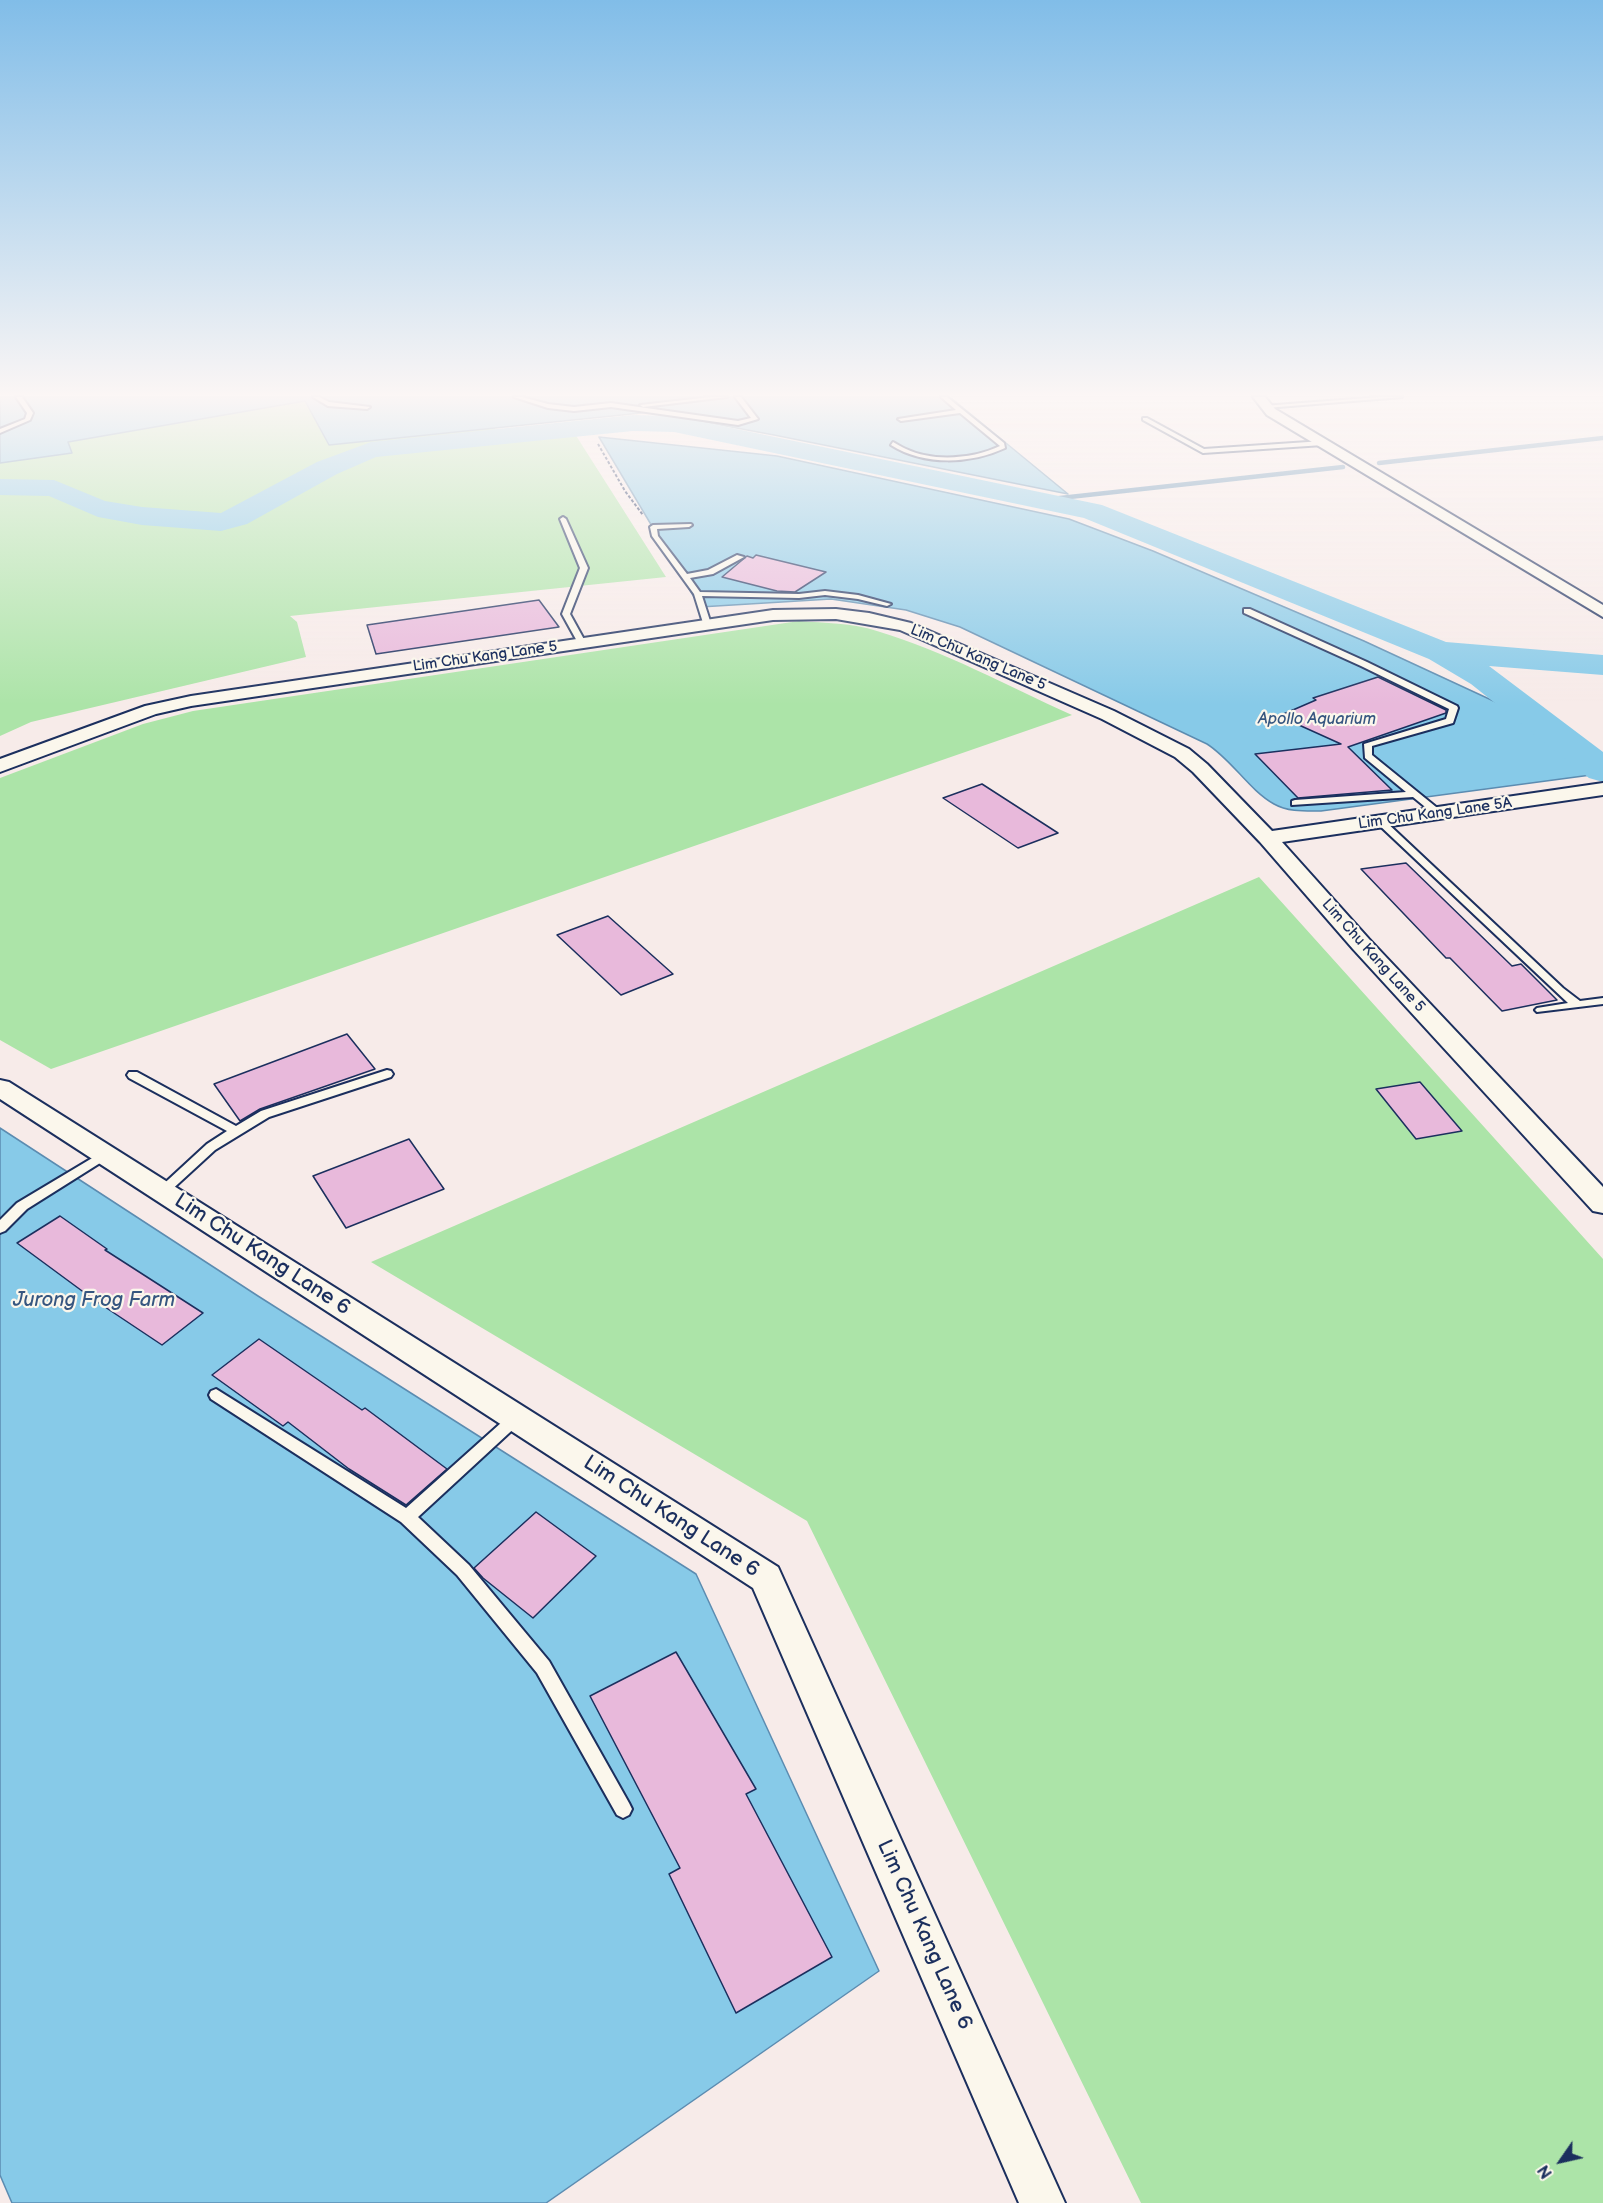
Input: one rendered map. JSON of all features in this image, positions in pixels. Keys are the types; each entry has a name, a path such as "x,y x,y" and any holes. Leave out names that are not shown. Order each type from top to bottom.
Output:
{"street":[{"path":"1417,500 1603,612"},
{"name":"Lim Chu Kang Lane 5","path":"0,766 151,710 191,701 773,615 836,614 896,624 936,638 1108,715 1182,753 1200,768 1267,838 1361,944 1603,1204"},
{"name":"Lim Chu Kang Lane 5A","path":"1267,838 1603,789"},
{"name":"Lim Chu Kang Lane 6","path":"0,1088 766,1578 1042,2203"}],"lane":[{"path":"563,519 584,568 566,614 582,643"},
{"path":"689,525 652,527 655,536 698,594 707,624"},
{"path":"685,577 710,572 740,557"},
{"path":"698,594 799,596 825,593 858,597 887,604"},
{"path":"1246,611 1364,664 1454,708 1450,722 1368,744 1368,756 1438,813"},
{"path":"1294,803 1414,794"},
{"path":"1381,822 1559,990 1578,1005"},
{"path":"1541,1010 1603,1001"},
{"path":"162,1191 211,1147 265,1114 387,1074"},
{"path":"133,1075 236,1131"},
{"path":"0,1228 22,1206 104,1155"},
{"path":"216,1395 407,1517 463,1570 543,1666 623,1809"},
{"path":"407,1517 516,1418"}],"path":[{"path":"632,500 652,527"}],"green space":[{"path":"0,500 617,500 666,577 290,616 297,622 306,657 31,722 0,736"},
{"path":"799,621 858,626 902,639 927,648 1072,715 51,1069 0,1040 0,778 143,724 193,711"},
{"path":"1259,877 1603,1259 1603,2203 1141,2203 807,1521 371,1262"}],"water":[{"name":"Apollo Aquarium","path":"636,500 980,500 1069,519 1153,551 1364,641 1513,710 1591,775 1321,811 1279,807 1256,791 1207,744 960,627 906,610 831,599 700,607"},
{"name":"Jurong Frog Farm","path":"0,1128 258,1296 696,1574 879,1971 546,2203 12,2203 0,2175"}],"building":[{"path":"756,555 826,572 795,592 777,591 722,577 747,556 753,558"},
{"path":"539,600 559,627 376,654 367,625"},
{"path":"1378,677 1446,710 1446,713 1348,747 1392,790 1298,798 1255,754 1341,744 1279,716 1316,700 1313,698"},
{"path":"982,784 1058,833 1018,848 943,798"},
{"path":"1406,863 1512,966 1521,964 1557,1000 1502,1011 1450,958 1446,958 1361,869"},
{"path":"608,916 673,974 621,995 557,935"},
{"path":"347,1034 375,1069 260,1109 240,1121 214,1084"},
{"path":"1420,1082 1462,1131 1416,1139 1376,1089"},
{"path":"409,1139 444,1189 346,1228 313,1176"},
{"path":"60,1216 107,1249 105,1250 203,1313 162,1345 93,1299 17,1243"},
{"path":"259,1339 362,1410 365,1408 447,1469 406,1505 349,1469 288,1422 283,1426 212,1375"},
{"path":"536,1512 596,1556 533,1618 483,1578 474,1568"},
{"path":"676,1652 756,1789 746,1794 832,1957 736,2013 669,1874 680,1868 590,1696"}],"waterway":[{"path":"80,500 98,508 142,516 205,522 221,522 237,518 270,500"},
{"path":"1038,500 1092,511 1441,652 1483,677 1603,770"},
{"path":"1448,652 1603,665"}]}
